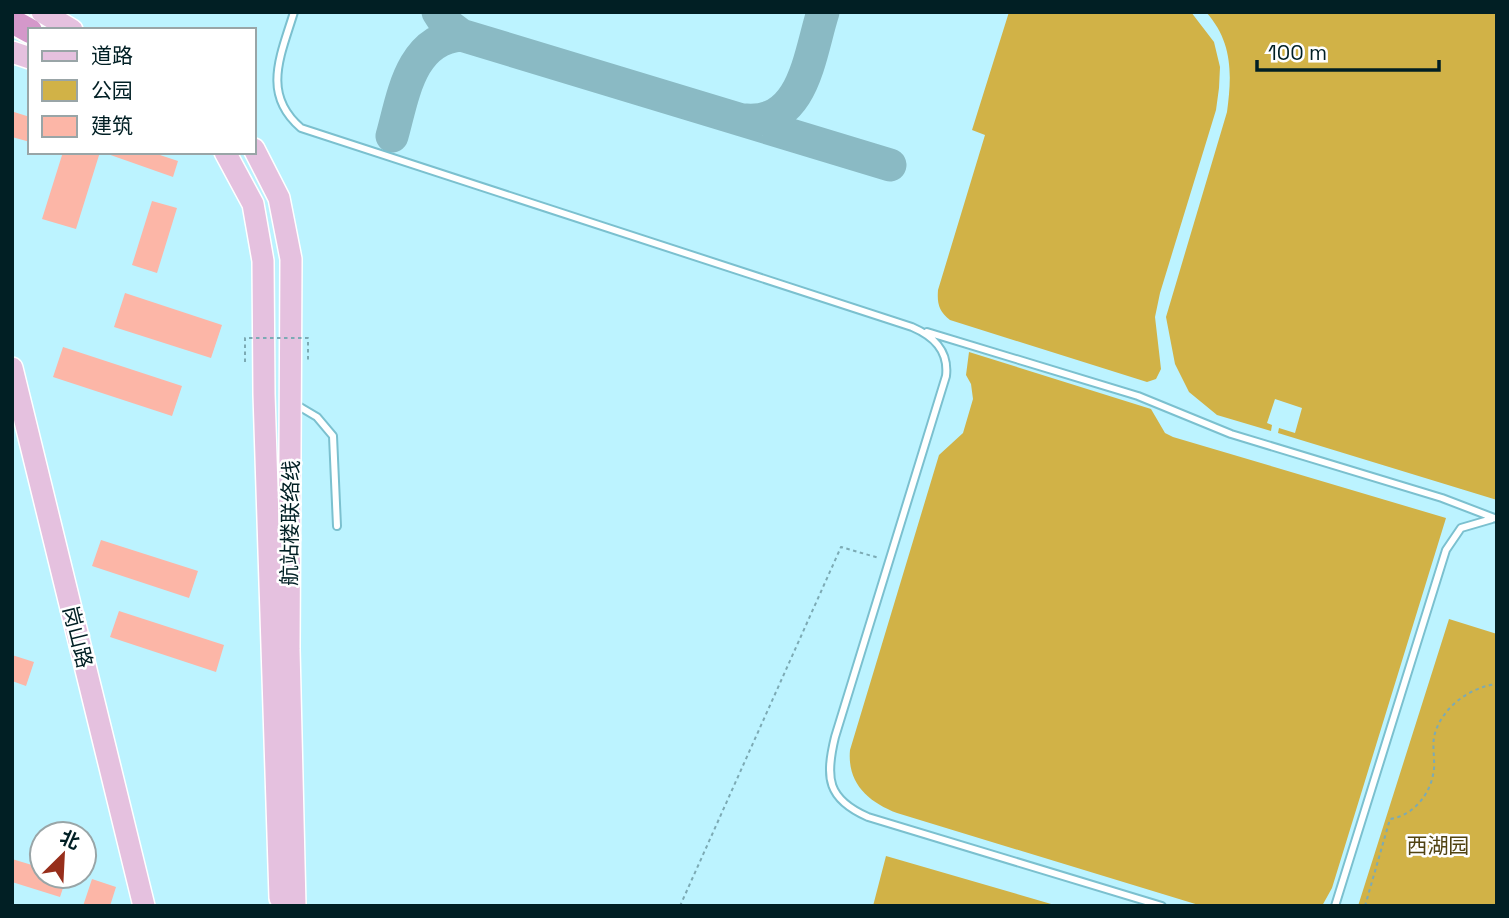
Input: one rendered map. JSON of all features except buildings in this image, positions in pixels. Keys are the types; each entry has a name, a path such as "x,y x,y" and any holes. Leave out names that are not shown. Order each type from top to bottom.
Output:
{"highway":[{"path":"12,21 24,44"}],"main road":[{"path":"42,12 72,26"},
{"name":"航站楼联络线","path":"256,153 279,198 289,243 278,398 281,906"},
{"name":"航站楼联络线","path":"226,154 249,194 260,233 278,398 289,649 295,906"},
{"name":"岗山路","path":"12,368 144,906"}],"lane":[{"path":"294,12 281,55 278,99 286,116 301,128 912,327 1138,396 1231,434 1442,498 1497,519"},
{"path":"912,327 939,344 947,370 831,751 830,779 839,798 851,809 868,817 1162,906"},
{"path":"278,398 317,417 332,436 337,526"},
{"path":"1335,906 1446,550 1461,528 1479,520 1497,519"}],"path":[{"path":"246,362 245,338 308,338 308,362"},
{"path":"680,906 841,547 890,561"},
{"path":"1365,906 1390,818 1399,818 1413,808 1430,785 1434,738 1441,718 1469,694 1497,684"}],"green space":[{"path":"1009,12 1191,12 1214,42 1220,67 1216,110 1160,293 1155,317 1161,369 1156,379 1147,382 950,320 940,307 938,290 985,135 972,130"},
{"path":"1206,12 1497,12 1497,500 1278,433 1279,428 1295,433 1302,408 1275,399 1267,423 1272,425 1271,431 1217,415 1189,392 1175,364 1166,317 1227,112 1230,85 1226,47 1215,23"},
{"path":"969,352 1151,409 1165,433 1173,437 1446,518 1332,888 1322,906 1202,906 897,813 869,797 856,782 850,762 850,750 939,455 963,433 973,399 971,384 966,375"},
{"name":"西湖园","path":"1449,619 1497,634 1497,906 1358,906"},
{"path":"886,856 1058,906 873,906"}],"taxiway":[{"path":"438,12 445,23 461,35 890,165"},
{"path":"746,120 765,118 781,111 792,99 808,67 823,12"},
{"path":"392,136 405,88 420,58 430,47 444,39 461,35"}]}
